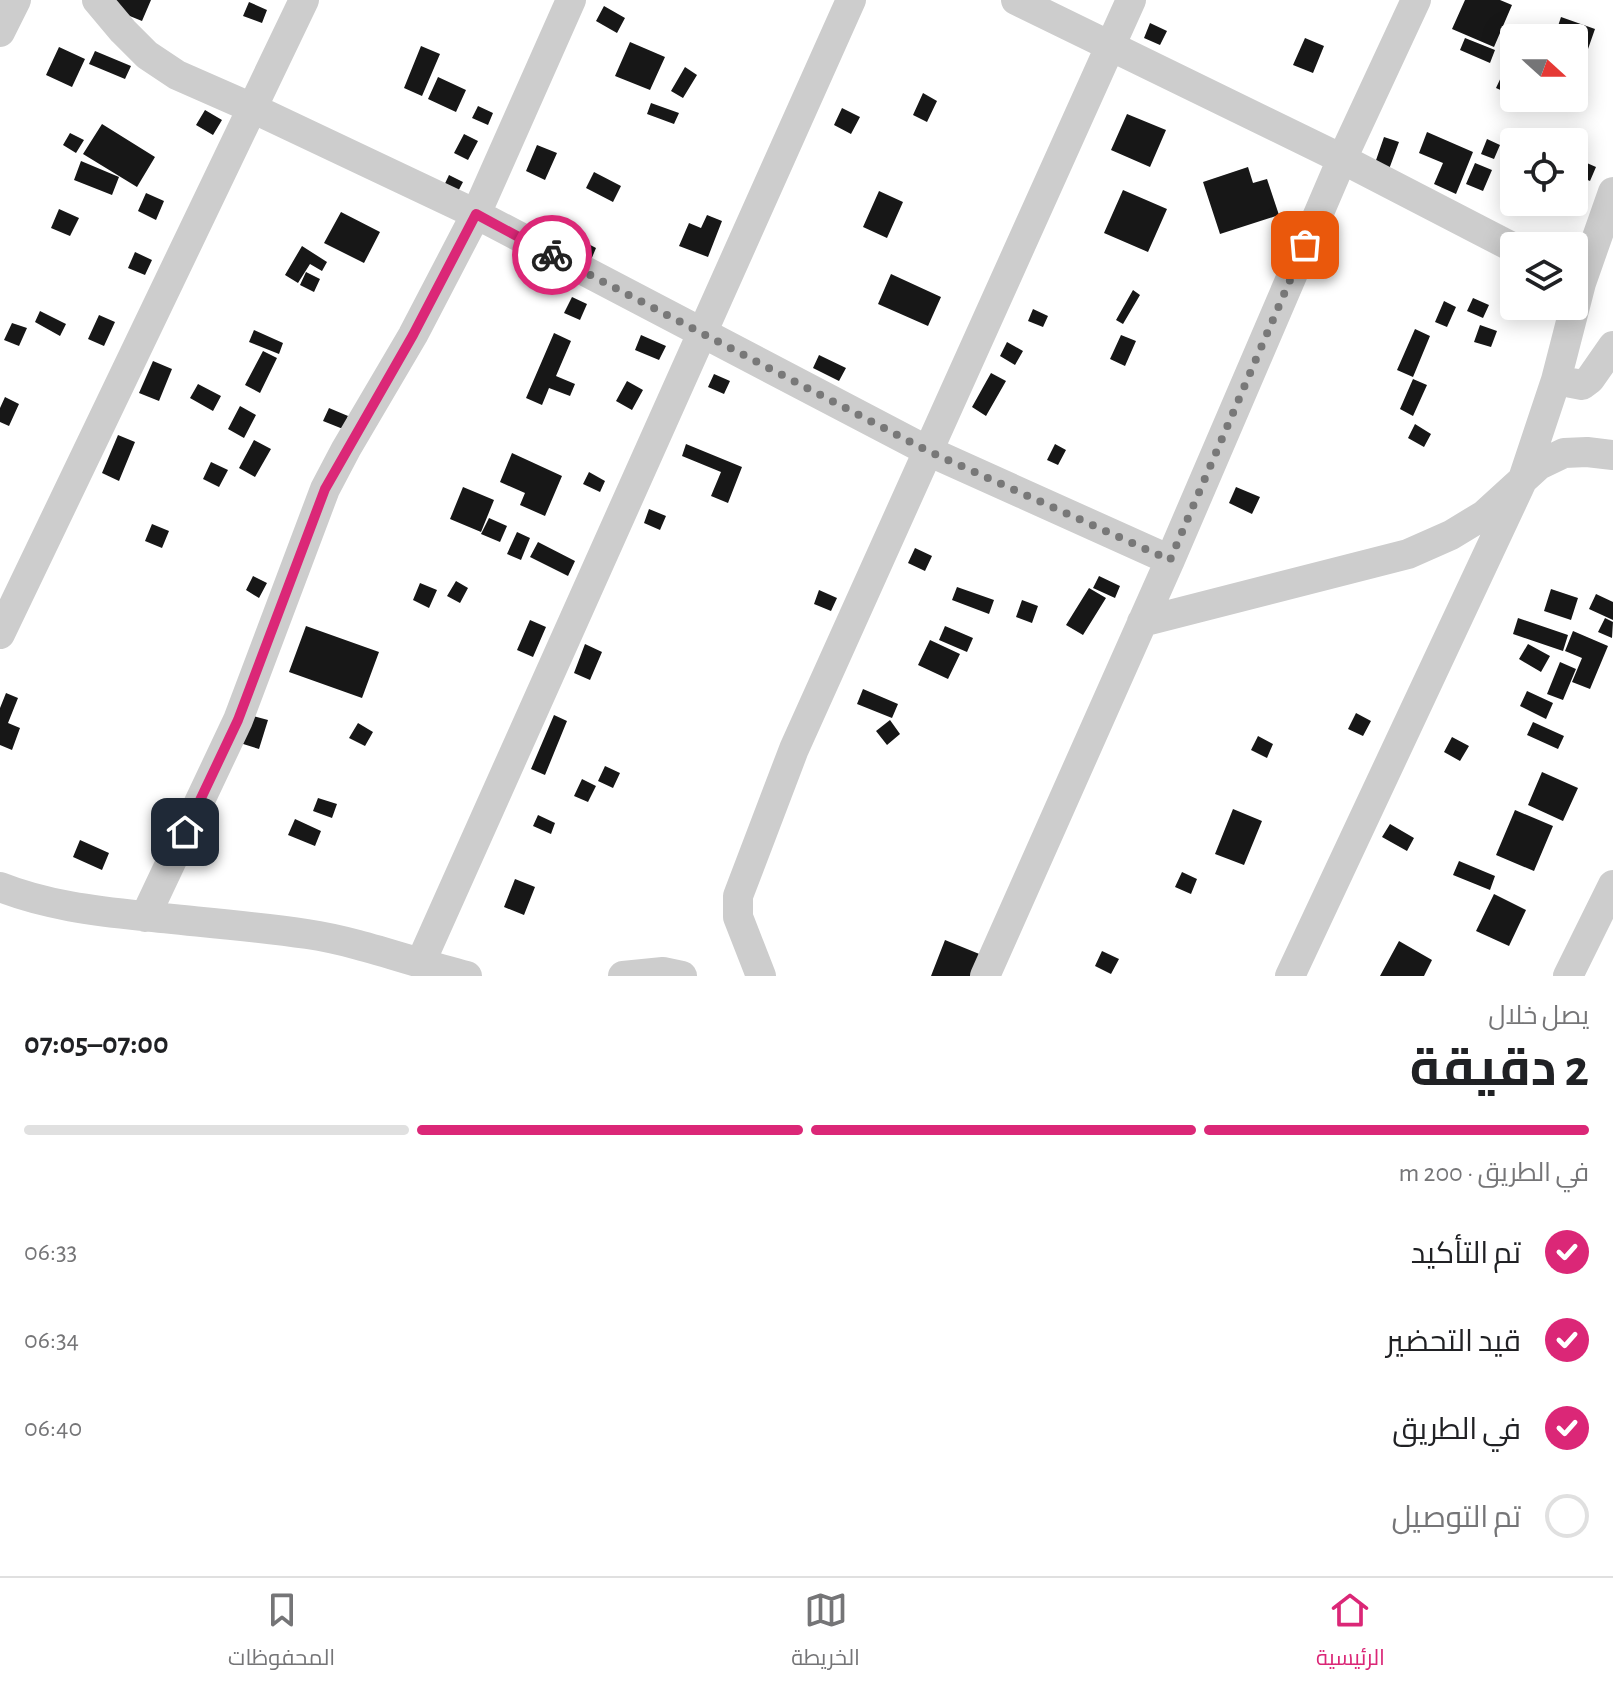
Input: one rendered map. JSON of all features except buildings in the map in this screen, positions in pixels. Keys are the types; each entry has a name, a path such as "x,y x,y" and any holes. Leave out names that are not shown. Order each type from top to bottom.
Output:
{"street":[{"path":"0,32 16,0"},
{"path":"97,0 147,55 177,75 476,214 928,451 1170,560"},
{"path":"0,634 304,0"},
{"path":"145,917 238,720 325,489 413,335 476,214 571,0"},
{"path":"420,964 851,0"},
{"path":"1016,0 1342,159 1500,241"},
{"path":"761,976 738,917 738,896 794,749 1131,0"},
{"path":"985,976 1170,560 1342,159 1416,0"},
{"path":"1588,256 1613,192"},
{"path":"1290,976 1523,479 1556,380 1569,320"},
{"path":"1556,380 1582,385 1590,379 1613,346"},
{"path":"1142,622 1408,554 1451,535 1484,515 1539,465 1564,453 1613,455"},
{"path":"1,883 58,905 309,934 360,945 467,976"},
{"path":"1568,976 1613,885"},
{"path":"623,976 663,972 682,976"}],"way so far":[{"path":"552,255 928,451 1170,560 1305,245"}],"route":[{"path":"185,832 258,672 325,489 413,335 476,214 552,255"}]}
